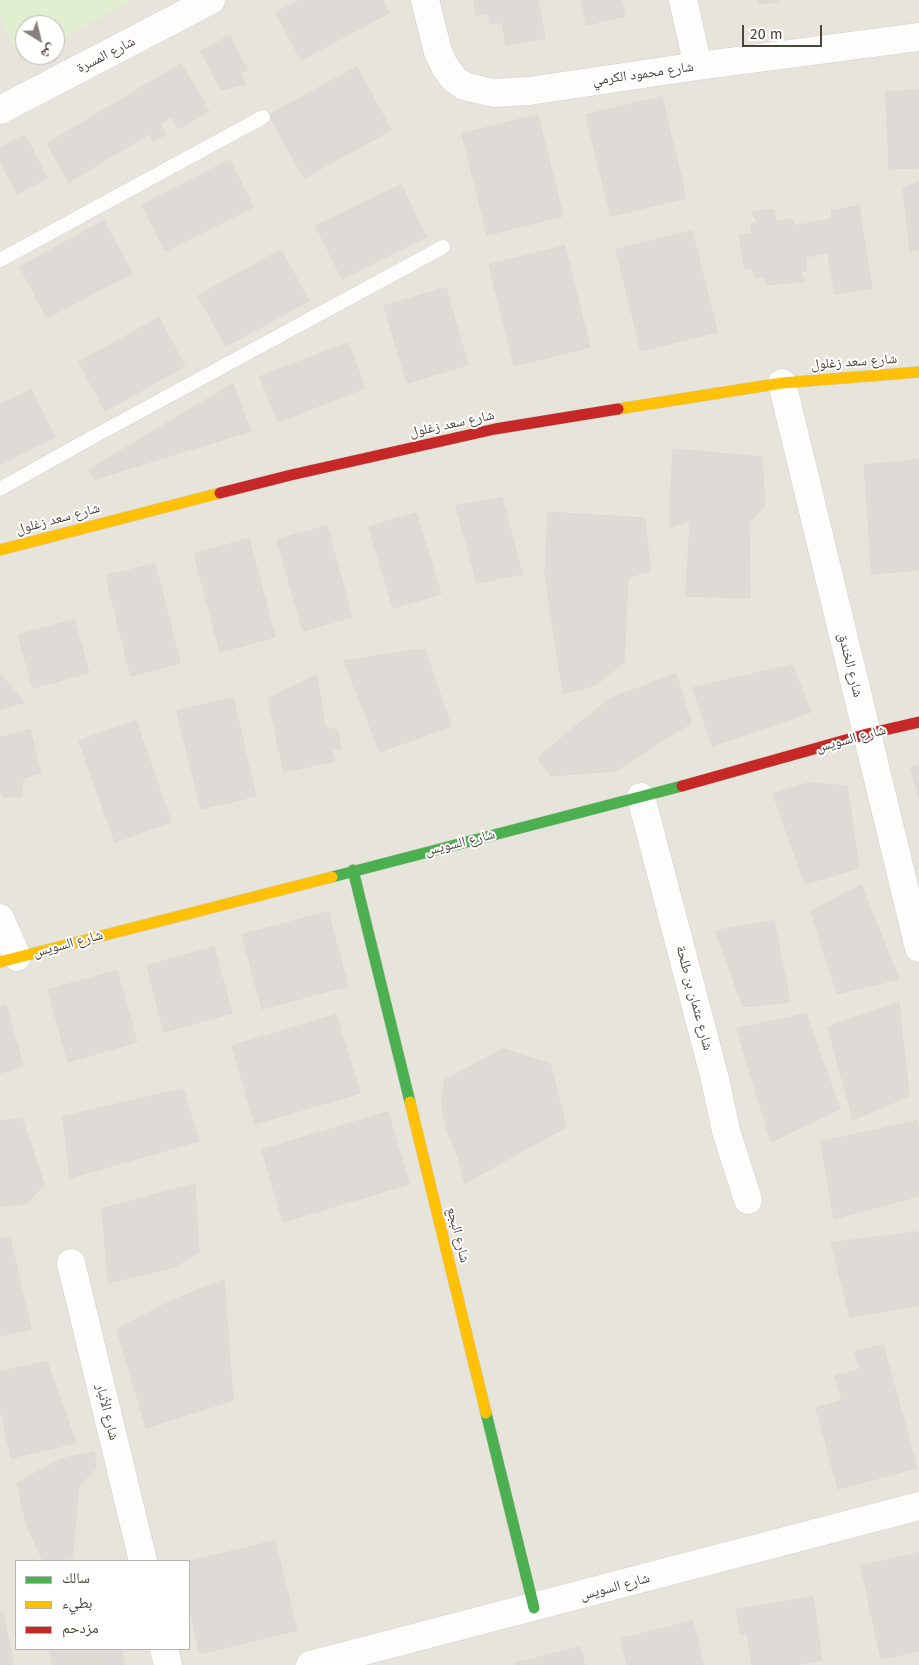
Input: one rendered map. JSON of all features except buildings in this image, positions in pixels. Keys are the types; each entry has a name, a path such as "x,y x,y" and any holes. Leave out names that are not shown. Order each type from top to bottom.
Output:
{"street":[{"name":"شارع المسرة","path":"0,110 211,0"},
{"name":"شارع محمود الكرمي","path":"425,0 438,52 444,66 454,79 464,86 493,93 529,91 698,66 919,37"},
{"path":"683,0 698,66"},
{"name":"شارع سعد زغلول","path":"2,547 291,475 494,429 782,383 919,372"},
{"name":"شارع الخندق","path":"782,383 919,948"},
{"name":"شارع السويس","path":"8,960 641,797 867,734 919,722"},
{"name":"شارع عثمان بن طلحة","path":"641,797 715,1078 726,1131 748,1200"},
{"name":"شارع البجع","path":"353,870 534,1608"},
{"path":"0,918 8,960"},
{"name":"شارع الأنبار","path":"71,1263 143,1560"},
{"name":"شارع السويس","path":"310,1665 919,1506"},
{"path":"164,1650 168,1665"}],"lane":[{"path":"0,260 263,117"},
{"path":"0,489 443,247"}],"shaded area":[{"path":"0,0 919,0 919,1665 0,1665"}],"green space":[{"path":"0,0 132,0 65,37 65,15 15,15 15,47 0,18"}],"traffic: fast":[{"path":"332,877 682,786"},
{"path":"353,870 410,1102"},
{"path":"486,1413 534,1608"}],"traffic: slow":[{"path":"618,409 782,383 919,372"},
{"path":"0,550 220,493"},
{"path":"0,962 332,877"},
{"path":"410,1102 486,1413"}],"traffic: jam":[{"path":"220,493 495,429 618,409"},
{"path":"682,786 867,734 919,722"}]}
